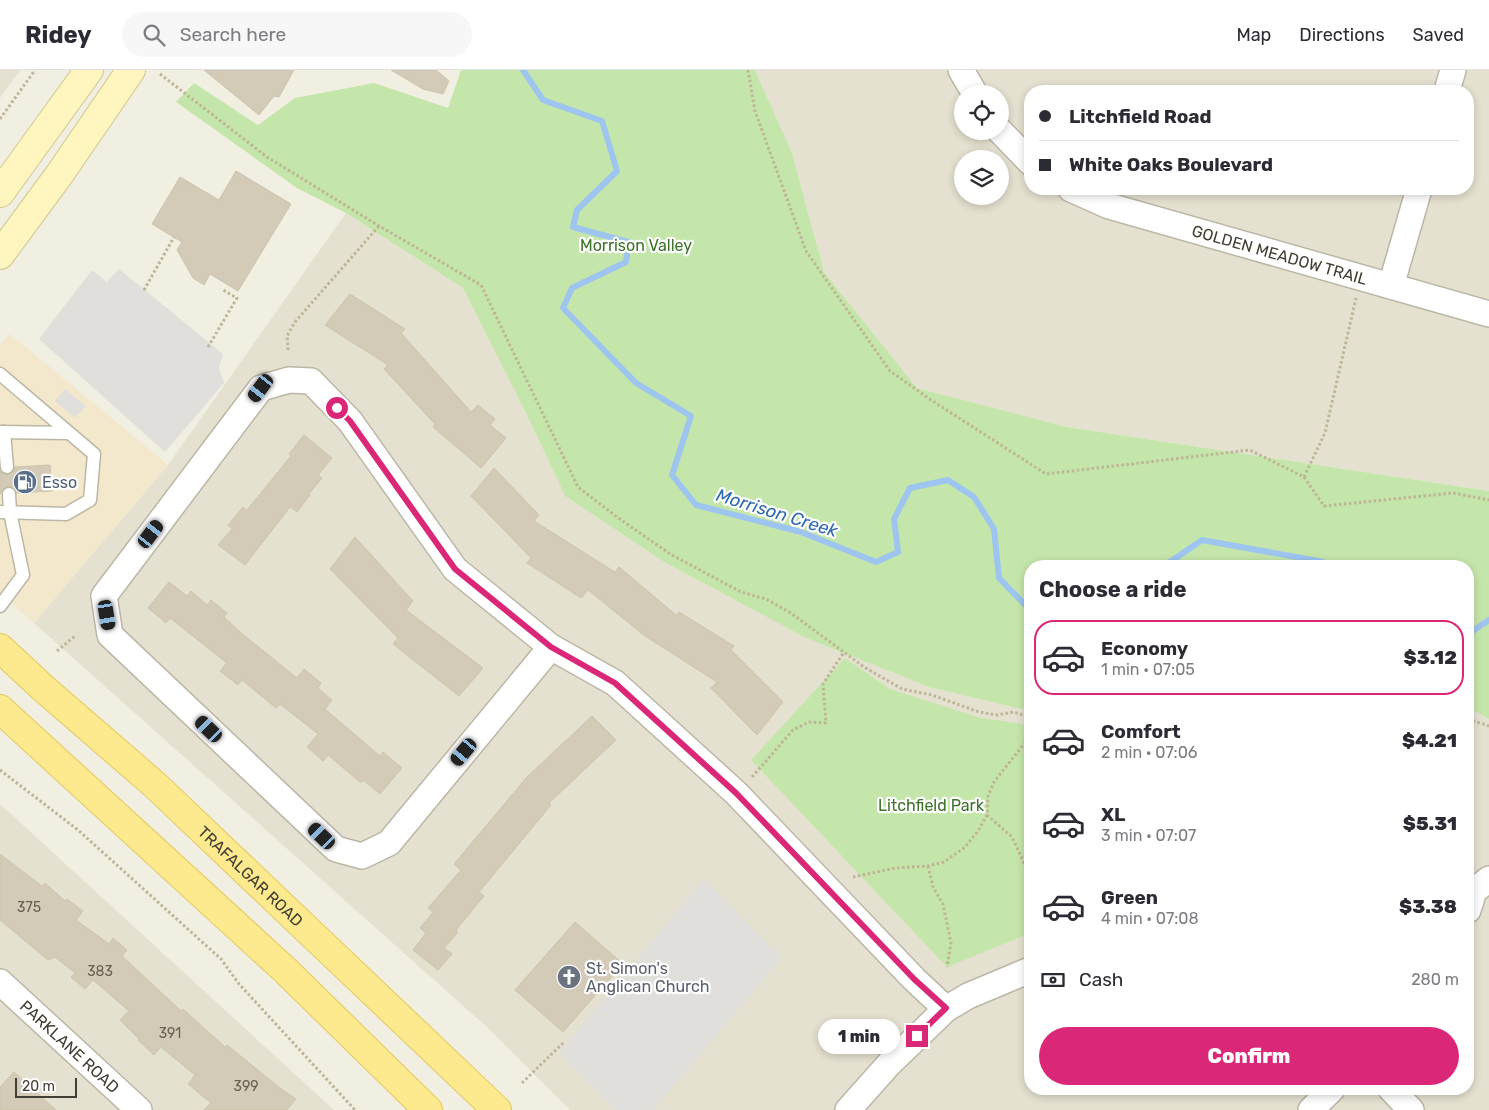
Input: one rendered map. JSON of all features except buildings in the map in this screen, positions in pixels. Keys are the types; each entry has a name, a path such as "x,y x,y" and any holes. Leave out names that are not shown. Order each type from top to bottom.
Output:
{"main road":[{"path":"0,193 89,70"},
{"path":"0,255 59,175 131,70"},
{"name":"TRAFALGAR ROAD","path":"0,648 42,688 155,786 497,1110"},
{"path":"0,709 285,970 428,1110"}],"street":[{"path":"961,70 970,85"},
{"path":"1449,85 1453,70"},
{"path":"1009,140 1024,156"},
{"name":"GOLDEN MEADOW TRAIL","path":"1084,195 1109,206 1489,314"},
{"path":"1391,286 1417,195"},
{"path":"551,647 389,843 362,856 336,849 110,635 104,596 261,388 289,380 311,381 350,421 455,569 551,647 615,683 736,793 914,979 946,1008"},
{"path":"1474,891 1489,879"},
{"path":"848,1110 889,1064 946,1008 968,996 1024,973"},
{"name":"PARKLANE ROAD","path":"0,982 139,1110"},
{"path":"1312,1110 1326,1095"},
{"path":"1397,1095 1411,1110"}],"lane":[{"path":"2,381 94,454 90,500 66,514 5,512"},
{"path":"8,468 2,432 68,433"},
{"path":"0,606 23,575 5,512 9,494"}],"path":[{"path":"0,119 35,70"},
{"path":"748,70 755,111 806,251 890,372 930,400 1046,474 1250,450 1304,477 1324,506 1453,493 1489,500"},
{"path":"160,74 267,157 379,226 481,285 578,487 670,554 741,592 766,599 791,613 864,667 902,689 932,695 978,712 997,715 1013,712 1024,715"},
{"path":"288,350 287,336 295,322 379,226"},
{"path":"144,290 174,237"},
{"path":"1304,477 1325,433 1361,278"},
{"path":"208,347 237,298 222,290"},
{"path":"57,651 75,636"},
{"path":"736,793 794,730 809,722 826,723 823,684 844,652"},
{"path":"1474,721 1489,726"},
{"path":"853,877 896,868 928,866 944,862 965,847 987,816 988,796 994,782 1024,744"},
{"path":"0,770 78,830 220,959 239,984 355,1110"},
{"path":"987,816 1012,838 1024,863"},
{"path":"928,866 933,887 943,904 951,943 947,967"},
{"path":"522,1082 564,1042"}],"shaded area":[{"path":"0,70 20,70 0,98"},
{"path":"755,70 1489,70 1489,491 1067,427 917,388 824,272 792,153"},
{"path":"346,213 463,288 527,415 565,496 664,562 806,638 929,687 1024,710 1024,1095 1474,1095 1474,712 1477,712 1489,719 1489,1110 570,1110 488,1028 34,623 168,465"},
{"path":"119,269 223,354 219,368 224,383 165,452 39,339 92,270 107,282"},
{"path":"10,334 168,465 34,623 0,594 0,345"},
{"path":"65,389 86,406 75,418 55,401"},
{"path":"0,804 334,1110 0,1110"},
{"path":"704,879 781,958 653,1110 616,1110 559,1053"}],"green space":[{"name":"Morrison Valley","path":"461,70 755,70 792,153 824,272 917,388 1067,427 1489,491 1489,719 1474,712 1474,560 1024,560 1024,710 929,687 806,638 664,562 565,496 527,415 463,288 346,213 297,188 176,102 194,83 258,125 295,98 374,83 448,108"},
{"name":"Litchfield Park","path":"845,658 890,689 981,718 1024,724 1024,935 947,967 751,760"}],"waterway":[{"name":"Morrison Creek","path":"523,70 543,100 602,121 617,171 577,210 573,227 628,242 626,262 572,288 563,308 636,383 691,416 672,475 696,505 801,532 876,562 898,552 894,519 910,488 948,480 974,497 994,529 999,578 1024,604"},
{"name":"Morrison Creek","path":"1173,560 1202,540 1313,560"},
{"name":"Morrison Creek","path":"1474,630 1489,620"}],"place":[{"name":"Esso","path":"25,482"},
{"name":"St. Simon's Anglican Church","path":"569,977"}],"route":[{"path":"337,408 350,421 455,569 551,647 615,683 736,793 914,979 946,1008 917,1036"}]}
